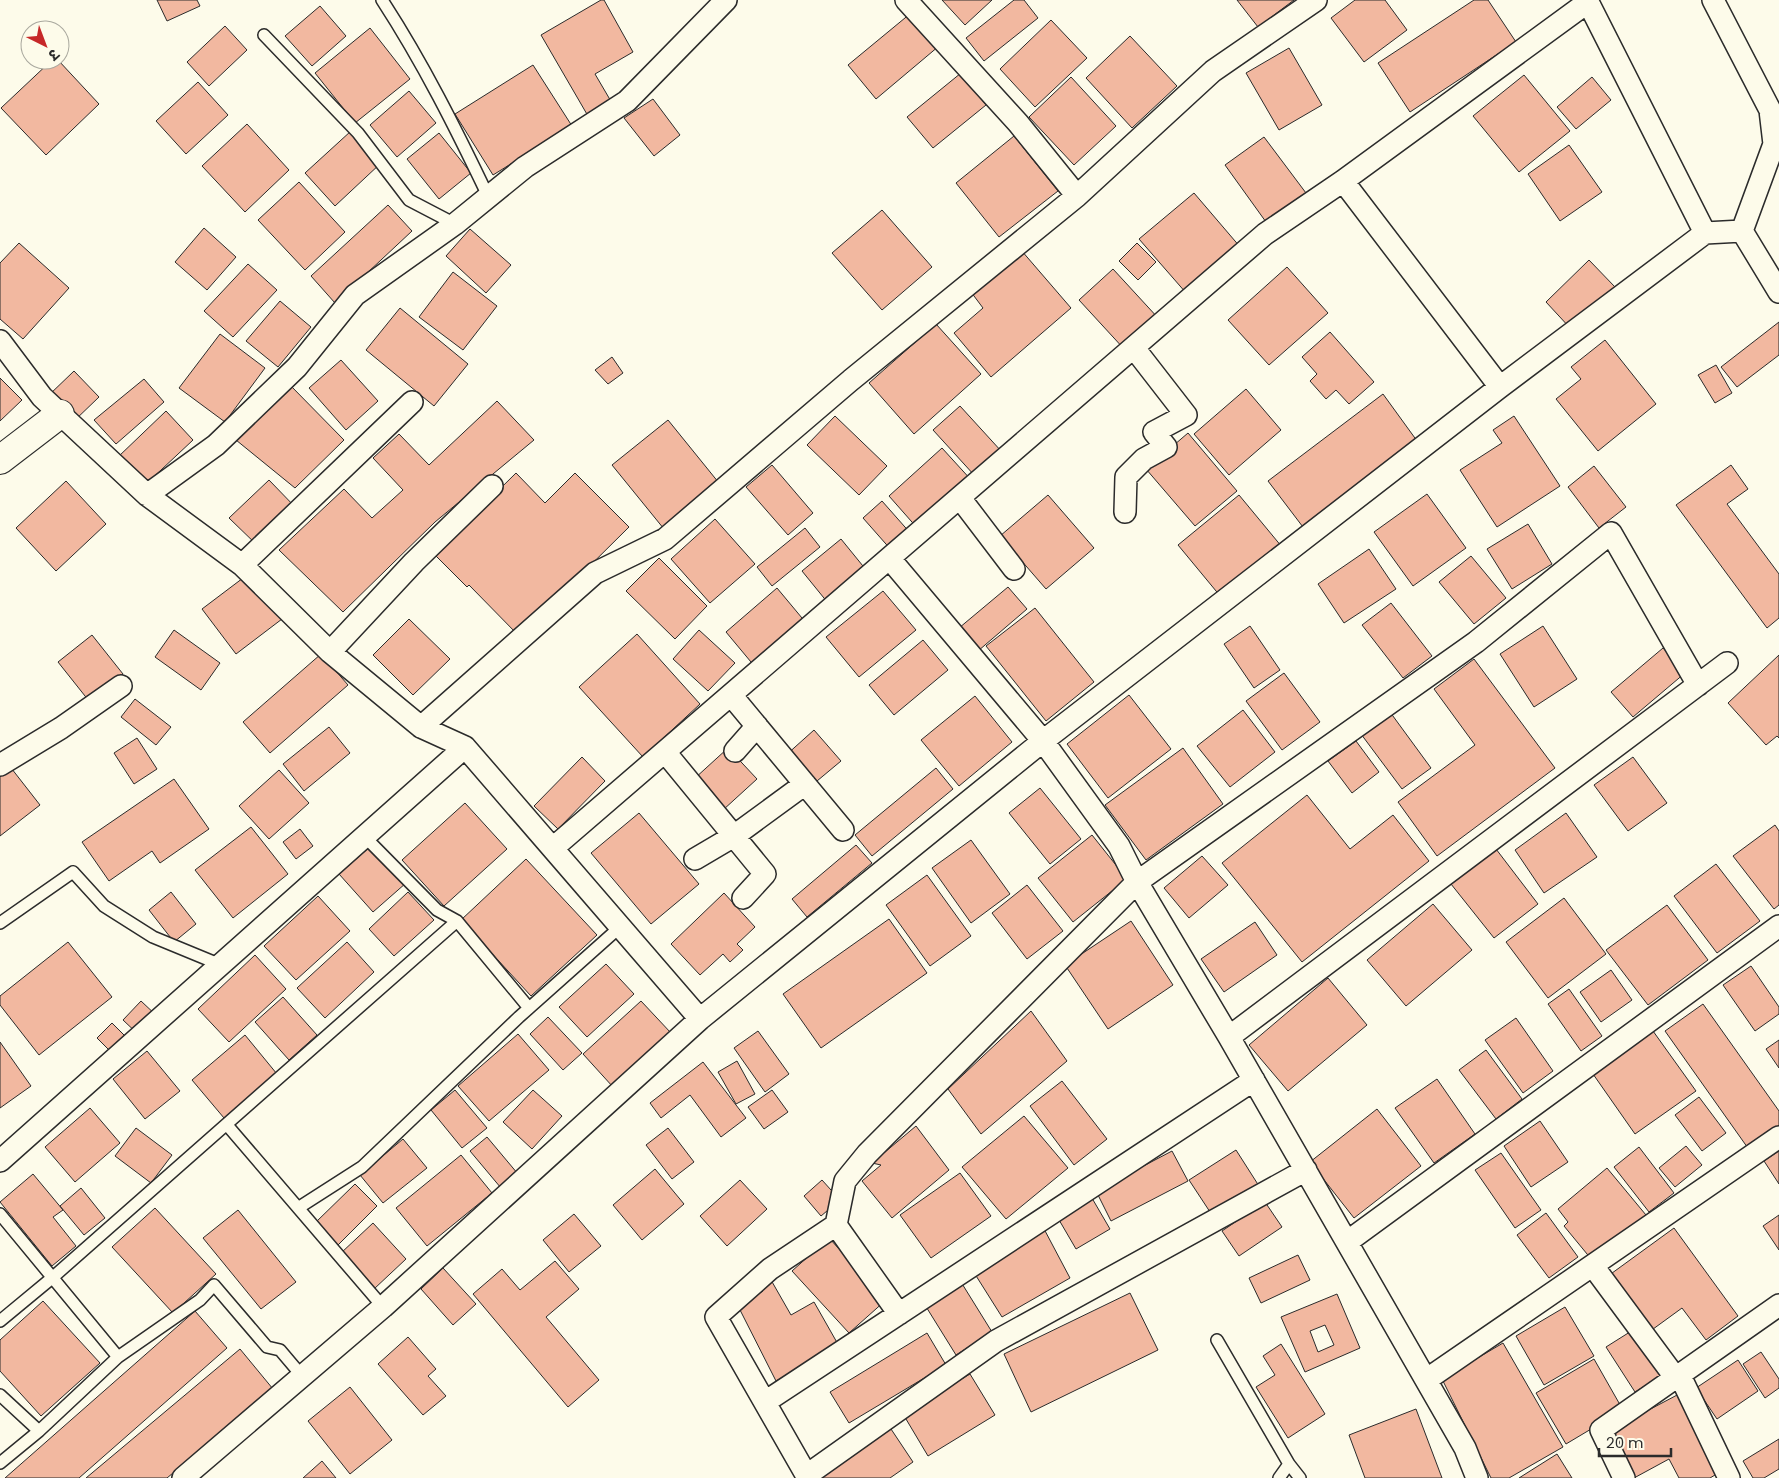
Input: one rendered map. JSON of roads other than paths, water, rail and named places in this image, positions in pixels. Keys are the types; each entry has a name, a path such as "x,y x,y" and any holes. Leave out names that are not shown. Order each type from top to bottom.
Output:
{"street":[{"path":"146,495 216,445 296,367 355,295 455,224 526,167 627,100 726,0"},
{"path":"906,0 1018,123 1077,196"},
{"path":"421,727 595,572 665,540 851,380 1077,196 1213,71 1316,0"},
{"path":"1713,0 1770,110 1774,144 1742,231"},
{"path":"553,848 1265,234 1343,180 1588,1 1705,233"},
{"path":"1343,180 1500,387"},
{"path":"183,1478 383,1307 700,1019 1043,740 1500,387 1705,233 1742,231"},
{"path":"1742,231 1779,292"},
{"path":"0,341 42,397 146,495 242,565 330,652 421,727 465,747 700,1019"},
{"path":"1125,512 1126,477 1144,459 1166,447 1154,432 1186,415 1134,348"},
{"path":"242,565 412,402"},
{"path":"0,460 60,414"},
{"path":"330,652 407,569 492,486"},
{"path":"960,498 1014,569"},
{"path":"1306,1170 996,1341 808,1476 716,1317 770,1270 836,1225 845,1181 867,1154 1137,882 1476,642 1611,534 1698,685"},
{"path":"890,559 1043,740 1119,846 1137,882 1254,1080 1466,1448 1477,1478"},
{"path":"1229,1037 1727,663"},
{"path":"0,765 61,728 121,686"},
{"path":"731,695 843,830"},
{"path":"735,750 758,726"},
{"path":"0,1161 366,838 465,747"},
{"path":"665,752 765,874 743,898"},
{"path":"695,859 734,836 805,784"},
{"path":"1348,1242 1779,926"},
{"path":"765,1402 1254,1080"},
{"path":"1426,1380 1779,1137"},
{"path":"836,1225 899,1314"},
{"path":"1593,1266 1675,1377 1684,1384 1729,1478"},
{"path":"1624,1478 1601,1430 1675,1377 1778,1309"}],"lane":[{"path":"382,0 404,33 450,118 488,196"},
{"path":"264,35 358,132 409,200 455,224"},
{"path":"366,838 437,910 457,921 529,1008"},
{"path":"0,923 73,872 104,906 153,937 221,965"},
{"path":"0,1321 227,1125 457,921"},
{"path":"298,1208 362,1167 529,1008 620,927"},
{"path":"227,1125 383,1307"},
{"path":"0,1214 118,1357"},
{"path":"0,1463 40,1431 118,1357 200,1300 214,1285 267,1347 280,1350 302,1376"},
{"path":"1216,1340 1289,1464 1300,1478"},
{"path":"0,1395 40,1431"},
{"path":"1279,1478 1289,1464"}]}
